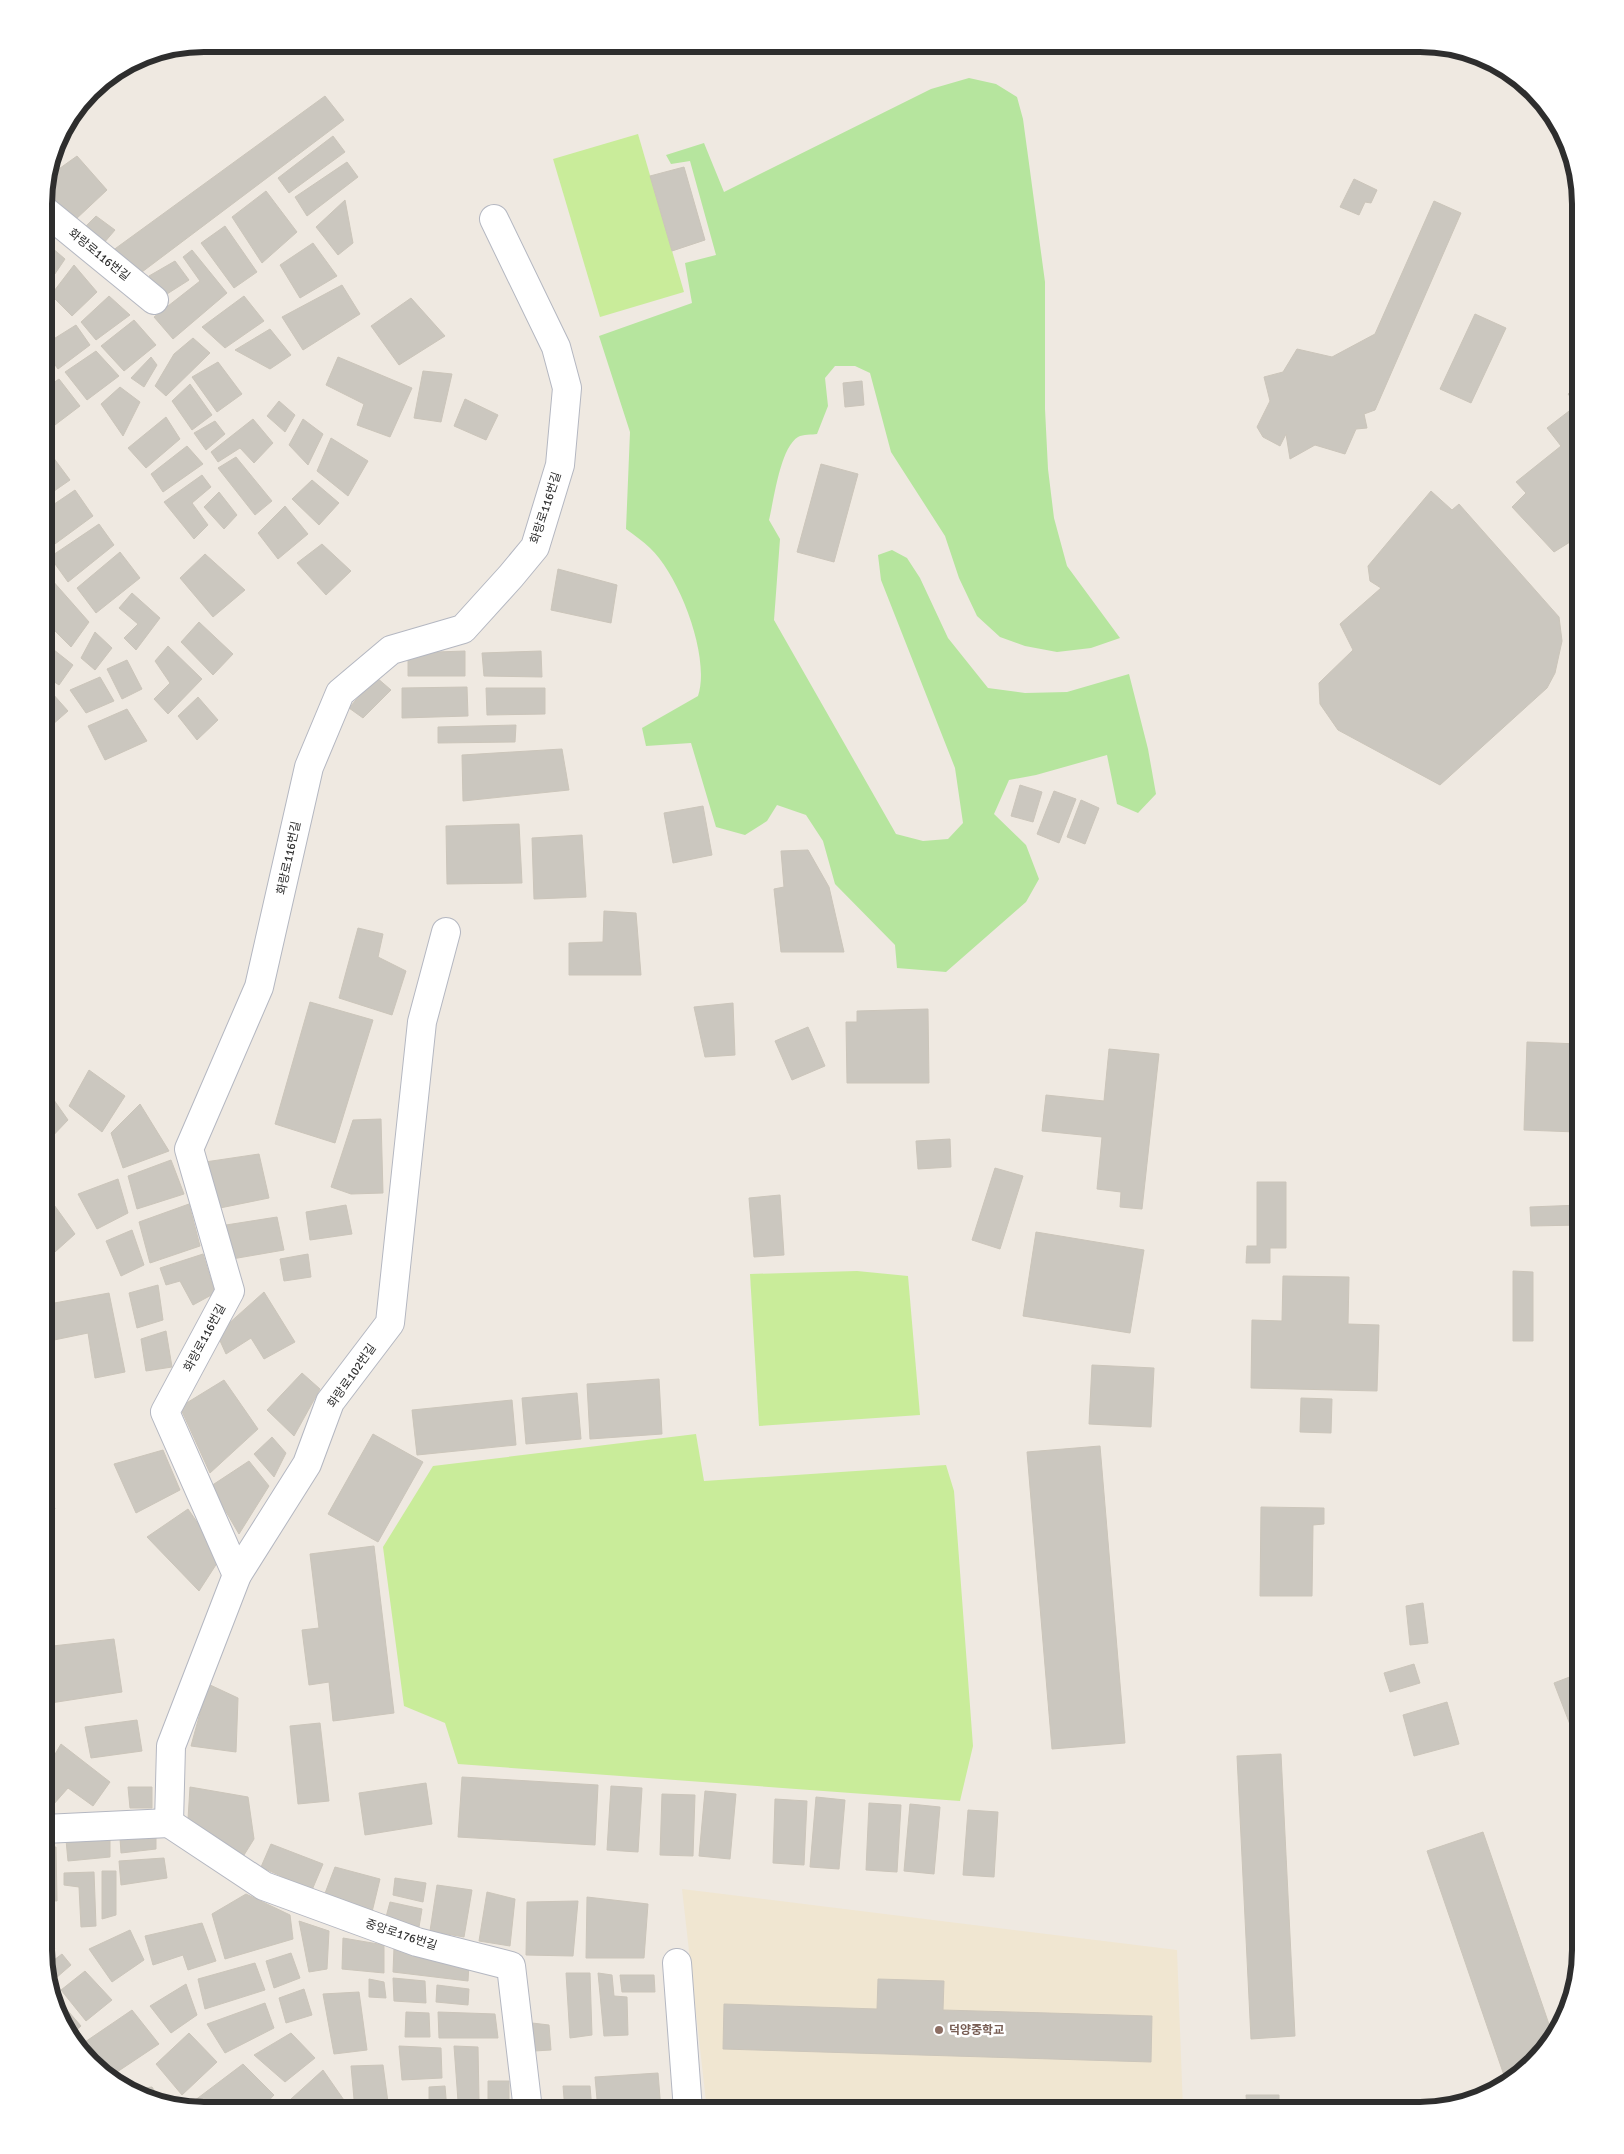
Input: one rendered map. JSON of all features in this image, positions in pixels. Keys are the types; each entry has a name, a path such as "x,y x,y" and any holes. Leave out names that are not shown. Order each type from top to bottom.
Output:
{"street":[{"name":"화랑로116번길","path":"53,217 154,300"},
{"name":"화랑로116번길","path":"237,1575 165,1412 230,1291 189,1149 260,987 309,767 340,693 391,650 463,629 535,547 560,465 567,388 556,347 494,219"},
{"name":"화랑로102번길","path":"169,1823 171,1746 237,1575 307,1464 330,1402 390,1323 422,1022 446,932"},
{"path":"52,1829 169,1823"},
{"name":"중앙로176번길","path":"169,1823 264,1886 418,1942 511,1966 527,2102"},
{"path":"677,1963 687,2102"}],"shaded area":[{"name":"덕양중학교","path":"682,1889 1177,1950 1183,2102 706,2102"}],"green space":[{"path":"969,78 996,84 1017,97 1023,119 1045,282 1045,409 1048,469 1054,518 1067,566 1120,638 1091,648 1057,652 1025,646 1000,637 977,616 959,578 945,536 891,452 870,373 855,366 835,366 825,378 828,406 817,434 798,437 792,443 782,463 769,520 780,539 774,620 896,834 923,841 948,839 963,823 955,768 881,580 878,555 892,550 907,558 920,578 948,638 988,688 1025,693 1067,692 1129,674 1148,749 1156,794 1138,813 1117,804 1107,755 1036,775 1009,780 994,814 1026,845 1039,879 1026,902 946,972 897,968 895,945 835,884 823,841 806,815 777,805 767,821 745,835 716,827 691,743 646,746 642,728 698,696 701,680 700,660 690,618 672,577 650,548 626,529 630,432 599,336 692,303 685,263 716,255 690,161 671,164 666,155 704,143 724,192 931,89"},
{"path":"638,134 684,292 600,317 553,159"},
{"path":"857,1271 908,1276 920,1415 759,1426 750,1274"},
{"path":"696,1434 704,1481 946,1465 954,1491 973,1746 960,1801 458,1764 445,1723 404,1706 383,1547 433,1466"}],"building":[{"path":"325,96 344,120 138,275 112,251"},
{"path":"333,136 345,152 289,193 278,178"},
{"path":"77,156 107,190 75,220 53,199 57,170"},
{"path":"347,162 358,177 307,216 295,197"},
{"path":"684,167 705,240 672,251 650,176"},
{"path":"1354,179 1377,190 1371,203 1365,202 1359,215 1340,207"},
{"path":"266,191 297,232 262,263 232,217"},
{"path":"345,200 353,243 338,255 316,227"},
{"path":"1434,201 1461,213 1375,410 1364,414 1367,428 1356,429 1345,454 1315,445 1290,459 1286,434 1280,446 1263,437 1257,427 1270,401 1264,377 1283,372 1297,349 1332,357 1375,334"},
{"path":"96,216 115,230 103,244 83,229"},
{"path":"225,226 257,272 234,288 201,243"},
{"path":"313,243 337,276 300,298 280,265"},
{"path":"53,249 65,259 53,277"},
{"path":"192,250 227,293 173,339 154,317 200,281 183,257"},
{"path":"175,261 189,280 167,294 149,276"},
{"path":"74,265 97,292 72,316 53,297 53,292"},
{"path":"342,285 360,314 303,350 282,317"},
{"path":"109,296 130,315 96,340 81,322"},
{"path":"244,296 264,321 225,348 202,327"},
{"path":"411,298 445,336 399,365 371,326"},
{"path":"1475,314 1506,328 1471,403 1440,389"},
{"path":"134,320 156,345 124,371 101,346"},
{"path":"76,325 90,345 58,369 53,362 53,339"},
{"path":"270,329 291,355 270,369 235,350"},
{"path":"193,338 210,353 166,396 155,386 174,354"},
{"path":"96,351 119,376 87,400 65,372"},
{"path":"151,357 157,365 144,387 131,378"},
{"path":"338,357 412,388 390,437 357,425 364,404 326,385"},
{"path":"218,362 242,394 217,412 192,377"},
{"path":"423,371 452,374 441,422 414,418"},
{"path":"59,379 80,406 53,427 53,383"},
{"path":"862,381 864,405 845,407 843,383"},
{"path":"190,384 212,415 192,430 172,401"},
{"path":"120,387 140,402 123,436 101,404"},
{"path":"1572,391 1572,399 1568,394"},
{"path":"465,399 498,415 486,440 454,426"},
{"path":"279,401 295,415 285,432 267,416"},
{"path":"1572,409 1572,542 1554,552 1512,507 1526,493 1516,482 1561,446 1547,428"},
{"path":"166,417 180,439 146,468 128,448"},
{"path":"253,419 273,443 254,463 240,448 218,462 211,452"},
{"path":"303,419 323,434 308,465 289,445"},
{"path":"215,421 225,434 206,450 194,433"},
{"path":"331,438 368,461 348,496 317,471"},
{"path":"187,446 203,464 163,492 151,474"},
{"path":"53,457 70,480 53,492"},
{"path":"236,457 272,501 255,515 218,468"},
{"path":"821,464 858,474 834,562 797,552"},
{"path":"202,475 211,487 192,503 208,525 194,539 164,502"},
{"path":"312,480 339,503 319,525 292,499"},
{"path":"75,490 93,516 53,546 53,505"},
{"path":"1431,491 1452,510 1459,504 1559,617 1562,641 1555,673 1547,688 1440,785 1338,730 1320,704 1319,683 1353,650 1340,624 1381,588 1370,581 1368,566"},
{"path":"219,492 237,515 224,529 204,507"},
{"path":"285,506 308,534 278,559 258,533"},
{"path":"99,524 114,545 68,582 53,561 53,555"},
{"path":"322,544 351,571 326,595 297,563"},
{"path":"120,552 140,578 96,613 77,588"},
{"path":"205,554 245,590 213,617 180,578"},
{"path":"558,569 617,585 611,623 551,610"},
{"path":"53,581 89,622 71,647 53,629"},
{"path":"132,593 160,618 136,650 124,638 138,624 119,608"},
{"path":"199,622 233,654 213,675 181,642"},
{"path":"95,632 112,648 95,670 81,658"},
{"path":"168,646 202,679 168,714 154,699 170,683 155,661"},
{"path":"53,649 73,665 59,685 53,681"},
{"path":"465,651 465,676 408,676 408,653"},
{"path":"541,651 542,677 484,676 482,653"},
{"path":"127,660 142,689 122,699 107,669"},
{"path":"100,677 114,701 86,713 70,690"},
{"path":"376,677 391,690 363,718 349,708"},
{"path":"467,687 468,716 402,718 402,688"},
{"path":"486,688 545,688 545,714 487,715"},
{"path":"53,694 68,711 53,724"},
{"path":"198,697 218,720 197,740 178,716"},
{"path":"127,709 147,741 105,760 88,726"},
{"path":"516,725 515,742 438,743 438,727"},
{"path":"562,749 569,790 463,801 462,755"},
{"path":"1020,785 1042,792 1033,822 1011,816"},
{"path":"1054,791 1076,799 1059,843 1037,834"},
{"path":"1081,800 1099,808 1085,844 1067,837"},
{"path":"703,806 712,855 673,863 664,813"},
{"path":"519,824 522,883 447,884 446,826"},
{"path":"582,835 586,897 534,899 532,838"},
{"path":"808,850 829,887 844,952 781,952 774,889 784,887 781,851"},
{"path":"604,911 636,913 641,975 569,975 569,943 603,942"},
{"path":"358,928 383,934 378,957 406,971 392,1015 339,998"},
{"path":"310,1002 373,1020 335,1143 275,1124"},
{"path":"733,1003 735,1055 705,1057 694,1007"},
{"path":"928,1009 929,1083 847,1083 846,1022 857,1022 857,1011"},
{"path":"808,1027 825,1066 792,1080 775,1041"},
{"path":"1527,1042 1572,1044 1572,1132 1524,1130"},
{"path":"1109,1049 1159,1054 1142,1209 1120,1207 1121,1192 1097,1189 1102,1137 1042,1131 1046,1095 1104,1101"},
{"path":"89,1070 125,1096 102,1132 69,1106"},
{"path":"52,1098 68,1120 52,1136"},
{"path":"140,1104 169,1151 123,1168 111,1133"},
{"path":"381,1119 383,1193 351,1194 331,1187 353,1120"},
{"path":"950,1139 951,1167 918,1169 916,1141"},
{"path":"259,1154 269,1198 215,1209 205,1162"},
{"path":"171,1160 184,1194 137,1209 128,1176"},
{"path":"995,1168 1023,1176 1000,1249 972,1240"},
{"path":"118,1179 128,1213 97,1229 78,1194"},
{"path":"1257,1182 1286,1182 1286,1248 1270,1248 1270,1263 1246,1263 1247,1246 1257,1246"},
{"path":"780,1195 784,1255 754,1257 749,1198"},
{"path":"52,1203 75,1234 52,1254"},
{"path":"189,1204 200,1246 150,1263 139,1222"},
{"path":"346,1205 352,1234 310,1240 306,1212"},
{"path":"1572,1205 1572,1225 1531,1226 1530,1207"},
{"path":"277,1217 284,1250 232,1259 226,1225"},
{"path":"132,1230 144,1265 121,1276 106,1241"},
{"path":"1036,1232 1144,1250 1130,1333 1023,1316"},
{"path":"203,1254 215,1293 193,1305 180,1281 166,1285 160,1268"},
{"path":"308,1254 311,1277 284,1281 280,1259"},
{"path":"1513,1271 1533,1272 1533,1341 1513,1341"},
{"path":"1283,1276 1349,1277 1348,1324 1379,1325 1377,1391 1251,1388 1252,1320 1282,1321"},
{"path":"158,1285 163,1320 137,1328 129,1293"},
{"path":"264,1292 295,1342 264,1359 251,1338 226,1354 217,1334"},
{"path":"109,1293 125,1372 95,1378 88,1333 54,1340 52,1303"},
{"path":"166,1331 172,1367 146,1371 141,1339"},
{"path":"1092,1365 1154,1368 1151,1427 1089,1424"},
{"path":"302,1373 320,1389 294,1436 267,1410"},
{"path":"659,1379 662,1434 590,1439 587,1384"},
{"path":"224,1380 258,1429 210,1473 180,1407"},
{"path":"577,1393 581,1439 526,1444 522,1398"},
{"path":"1301,1398 1332,1399 1331,1433 1300,1432"},
{"path":"512,1400 516,1445 417,1455 412,1410"},
{"path":"373,1434 423,1462 378,1542 328,1514"},
{"path":"272,1437 286,1453 274,1477 254,1454"},
{"path":"1100,1446 1125,1743 1052,1749 1027,1452"},
{"path":"163,1450 180,1490 136,1513 114,1464"},
{"path":"249,1461 269,1486 239,1534 211,1486"},
{"path":"1261,1507 1324,1508 1324,1524 1313,1525 1312,1596 1260,1596"},
{"path":"188,1509 221,1557 199,1591 147,1537"},
{"path":"374,1546 394,1713 333,1721 329,1682 309,1685 302,1630 319,1628 310,1554"},
{"path":"1423,1603 1428,1643 1410,1645 1406,1606"},
{"path":"114,1639 122,1692 52,1703 52,1646"},
{"path":"1414,1664 1420,1683 1390,1692 1384,1673"},
{"path":"1572,1676 1572,1730 1554,1683"},
{"path":"208,1684 238,1698 236,1752 191,1746"},
{"path":"1447,1702 1459,1744 1414,1756 1403,1715"},
{"path":"137,1720 142,1751 91,1758 85,1727"},
{"path":"320,1723 329,1801 298,1804 290,1726"},
{"path":"61,1744 110,1782 93,1806 68,1788 53,1805 52,1759"},
{"path":"1281,1754 1295,2036 1251,2039 1237,1756"},
{"path":"462,1777 598,1785 595,1845 458,1837"},
{"path":"426,1783 432,1824 365,1835 359,1793"},
{"path":"611,1786 642,1788 638,1852 607,1850"},
{"path":"128,1787 152,1787 152,1808 130,1808"},
{"path":"190,1787 248,1797 254,1839 244,1855 188,1819"},
{"path":"705,1791 736,1794 730,1859 699,1856"},
{"path":"662,1794 695,1795 693,1856 660,1855"},
{"path":"816,1797 845,1800 839,1869 810,1867"},
{"path":"775,1799 807,1801 804,1865 773,1863"},
{"path":"869,1803 901,1805 897,1872 866,1870"},
{"path":"910,1804 940,1807 934,1874 904,1871"},
{"path":"968,1810 998,1812 994,1877 963,1875"},
{"path":"1483,1832 1550,2027 1534,2050 1504,2076 1427,1851"},
{"path":"156,1834 156,1849 121,1853 120,1838"},
{"path":"110,1838 110,1857 68,1861 66,1840"},
{"path":"271,1844 323,1864 312,1890 261,1867"},
{"path":"52,1847 56,1847 57,1901 52,1901"},
{"path":"164,1858 167,1878 121,1885 119,1861"},
{"path":"335,1867 380,1879 372,1912 324,1896"},
{"path":"102,1871 116,1871 116,1915 102,1919"},
{"path":"94,1872 96,1926 81,1927 79,1887 64,1885 64,1873"},
{"path":"395,1878 426,1883 423,1902 393,1895"},
{"path":"437,1885 472,1890 464,1937 430,1931"},
{"path":"487,1892 515,1899 510,1946 479,1941"},
{"path":"246,1894 290,1915 293,1939 225,1959 212,1914"},
{"path":"587,1897 648,1904 644,1958 586,1958"},
{"path":"578,1901 573,1956 526,1955 527,1902"},
{"path":"390,1902 422,1909 419,1927 386,1917"},
{"path":"299,1921 329,1931 327,1969 309,1972"},
{"path":"202,1923 216,1961 188,1970 183,1955 153,1965 145,1936"},
{"path":"130,1930 144,1960 112,1982 89,1949"},
{"path":"343,1938 384,1945 384,1973 342,1969"},
{"path":"394,1948 469,1964 468,1981 393,1972"},
{"path":"291,1953 300,1978 274,1988 266,1961"},
{"path":"62,1954 71,1965 56,1978 53,1961"},
{"path":"255,1963 265,1990 205,2009 198,1979"},
{"path":"85,1971 112,2000 86,2021 61,1990"},
{"path":"566,1973 590,1973 592,2035 570,2038"},
{"path":"598,1973 612,1975 614,1996 627,1997 628,2035 604,2036"},
{"path":"620,1975 654,1975 655,1992 622,1992"},
{"path":"393,1978 425,1981 426,2003 394,2001"},
{"path":"369,1979 384,1982 386,1998 369,1997"},
{"path":"878,1979 944,1981 943,2010 1152,2016 1151,2062 723,2049 724,2004 877,2009"},
{"path":"186,1984 197,2015 171,2033 150,2006"},
{"path":"437,1985 469,1989 468,2005 436,2002"},
{"path":"304,1989 312,2015 286,2023 279,1998"},
{"path":"359,1992 367,2050 334,2054 323,1994"},
{"path":"265,2003 274,2028 225,2053 207,2024"},
{"path":"63,2005 81,2026 76,2030"},
{"path":"132,2010 159,2044 116,2073 104,2064 84,2042"},
{"path":"406,2012 429,2013 430,2037 405,2037"},
{"path":"438,2012 495,2014 498,2038 439,2038"},
{"path":"532,2023 549,2025 551,2050 534,2051"},
{"path":"189,2033 217,2062 182,2095 156,2064"},
{"path":"291,2033 315,2058 285,2082 254,2055"},
{"path":"399,2046 441,2048 442,2078 402,2080"},
{"path":"454,2046 478,2047 479,2100 458,2101"},
{"path":"243,2064 274,2095 267,2102 194,2101"},
{"path":"383,2065 388,2102 354,2102 351,2066"},
{"path":"323,2070 345,2102 294,2102 291,2099"},
{"path":"658,2073 660,2102 597,2102 595,2077"},
{"path":"488,2081 509,2081 509,2100 488,2099"},
{"path":"445,2086 446,2102 429,2102 429,2087"},
{"path":"563,2086 590,2086 591,2102 564,2102"},
{"path":"152,2087 156,2093 143,2088"},
{"path":"1246,2095 1279,2095 1279,2102 1246,2102"}],"place":[{"name":"덕양중학교","path":"939,2030"}]}
